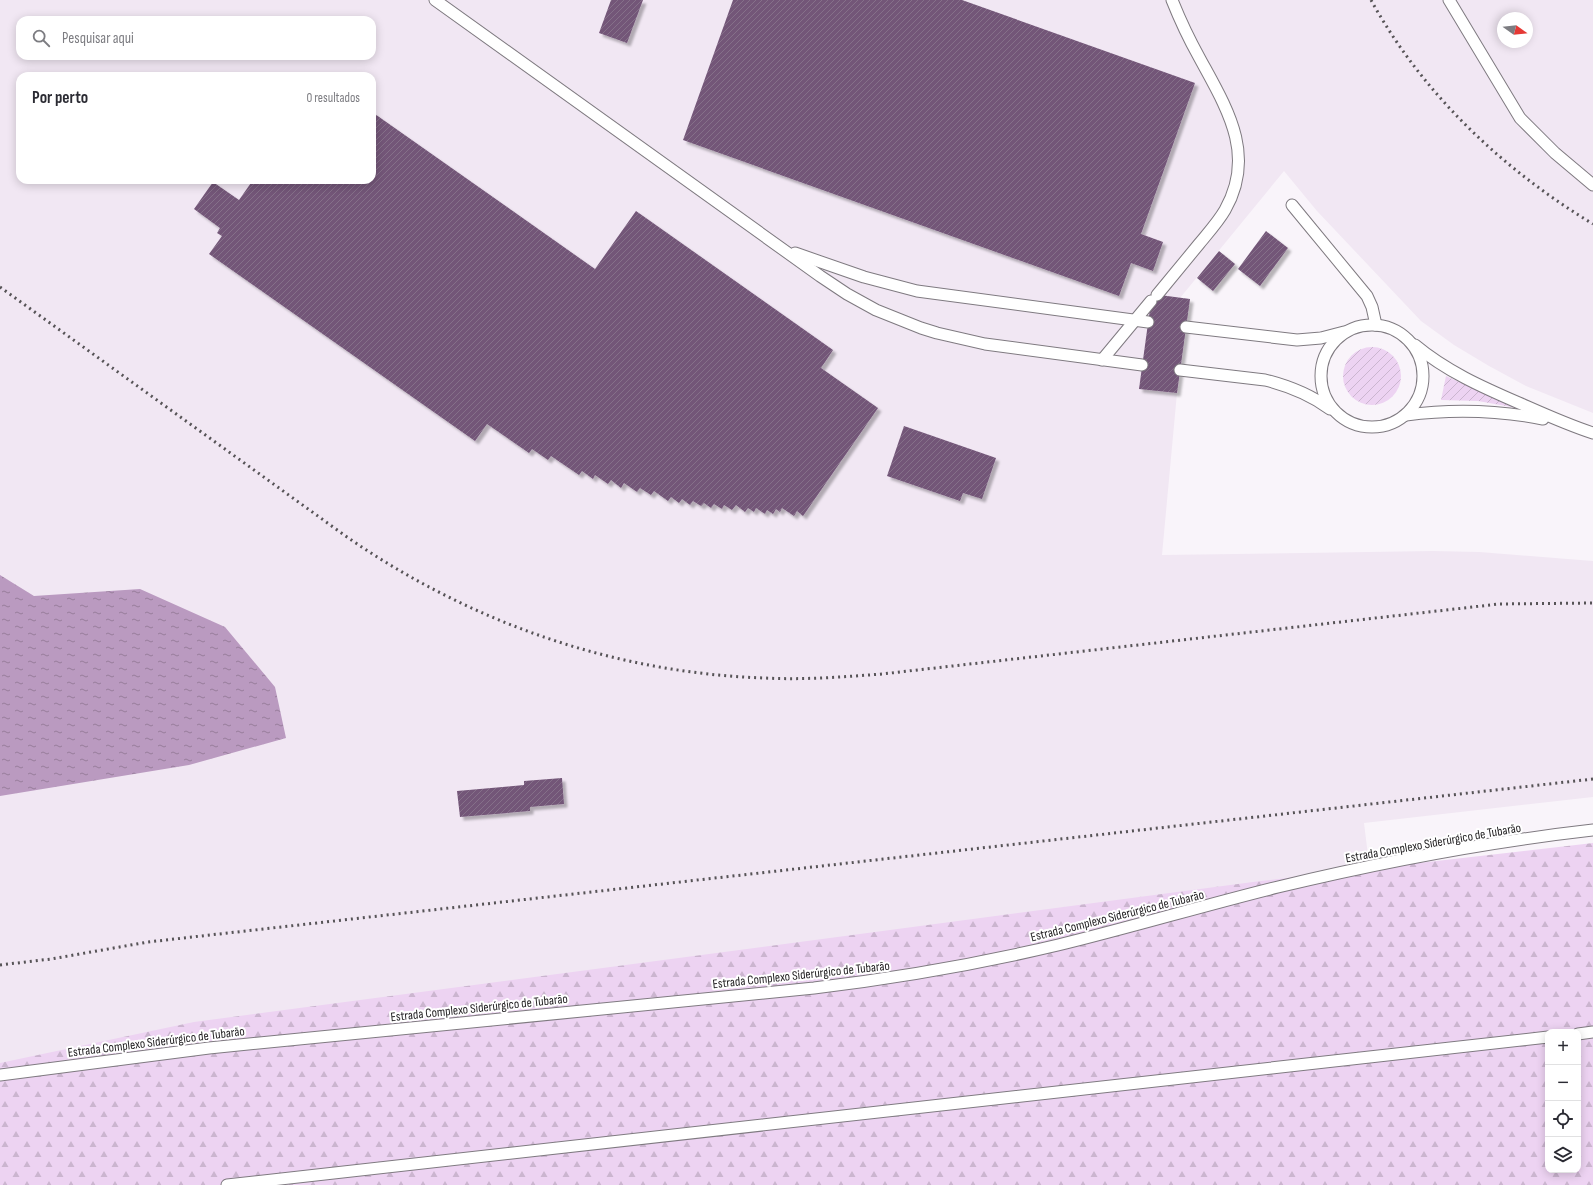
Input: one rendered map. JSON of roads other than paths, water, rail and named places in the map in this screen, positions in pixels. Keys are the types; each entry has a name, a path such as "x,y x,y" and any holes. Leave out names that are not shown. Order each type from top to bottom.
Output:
{"lane":[{"path":"435,0 847,294 876,310 921,328 969,341 1142,365"},
{"path":"1102,360 1220,218 1235,188 1239,166 1238,143 1232,121 1188,37 1172,0"},
{"path":"1449,0 1520,118 1555,153 1593,185"},
{"path":"1292,204 1367,296 1376,325"},
{"path":"778,245 846,272 917,291 1148,322"},
{"path":"1186,327 1297,340 1327,337 1356,328 1376,325 1395,330 1434,359 1466,379 1568,425"},
{"path":"1334,411 1326,398 1322,383 1323,363 1332,345 1347,332 1356,328"},
{"path":"1180,370 1265,380 1278,383 1301,392 1350,422 1369,428 1389,425 1406,415 1418,399 1424,380 1421,360 1417,351 1404,336"},
{"path":"1406,415 1447,411 1488,411 1529,416 1568,425 1593,433"},
{"name":"Estrada Complexo Siderúrgico de Tubarão","path":"0,1075 201,1049 814,988 906,976 962,966 1060,945 1278,887 1376,865 1475,846 1593,830"},
{"path":"1581,1034 1593,1032"},
{"path":"227,1185 1545,1037"}],"water":[{"path":"0,575 34,596 140,589 225,627 275,687 286,738 189,765 0,796"}],"railway":[{"path":"1371,0 1391,34 1414,66 1467,126 1527,179 1593,224"},
{"path":"0,287 347,537 394,567 443,594 493,618 545,638 599,654 653,666 708,674 779,679 853,676 882,674 1499,604 1593,603"},
{"path":"0,965 51,959 148,942 1593,779"}]}
